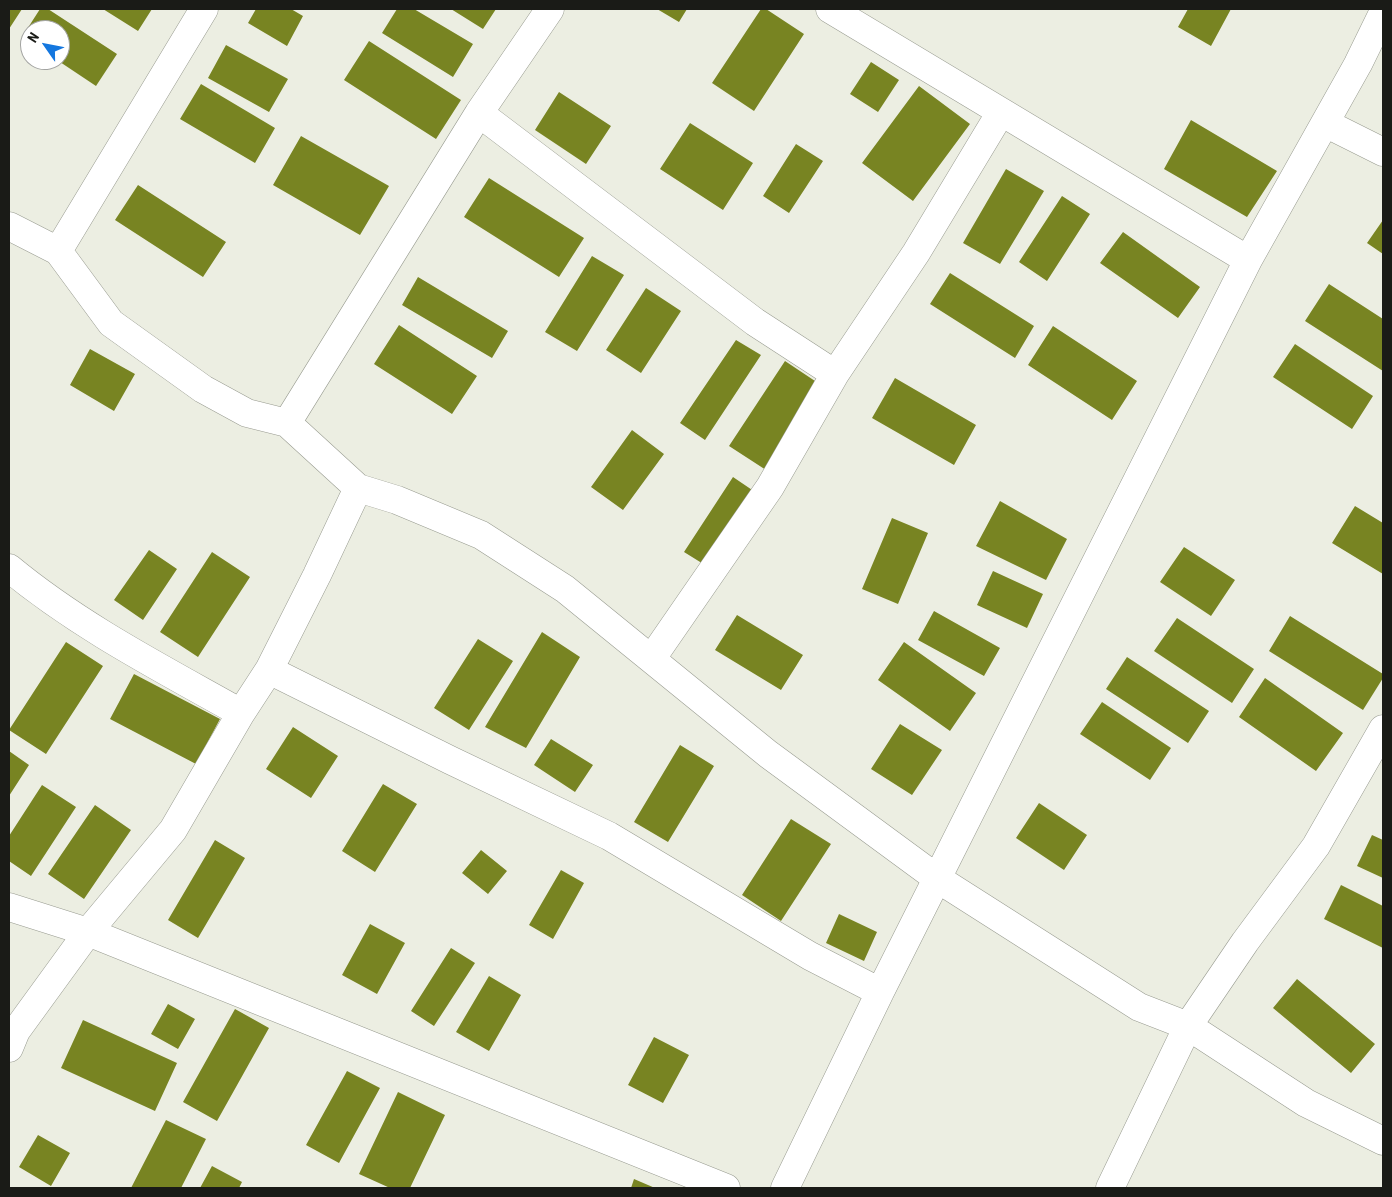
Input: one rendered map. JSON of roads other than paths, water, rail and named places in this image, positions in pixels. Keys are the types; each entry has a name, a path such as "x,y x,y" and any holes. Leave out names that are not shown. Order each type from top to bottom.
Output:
{"street":[{"path":"58,251 204,9"},
{"path":"287,423 479,113 550,9"},
{"path":"830,9 1248,260"},
{"path":"785,1188 880,992 1248,260 1358,64 1383,13"},
{"path":"652,658 770,487 835,374 916,253 1002,112"},
{"path":"479,113 755,322 835,374"},
{"path":"1325,123 1383,152"},
{"path":"9,226 58,251 111,323 203,388 247,413 287,423 358,488 397,500 481,535 565,589 768,754 938,879 1139,1007 1188,1026 1306,1103 1383,1141"},
{"path":"9,1048 16,1031 88,932 174,830 241,713 269,670 358,488"},
{"path":"9,568 37,591 126,649 241,713"},
{"path":"269,670 608,836 810,956 880,992"},
{"path":"1110,1188 1188,1026 1245,942 1316,846 1383,729"},
{"path":"9,907 88,932 726,1188"}]}
